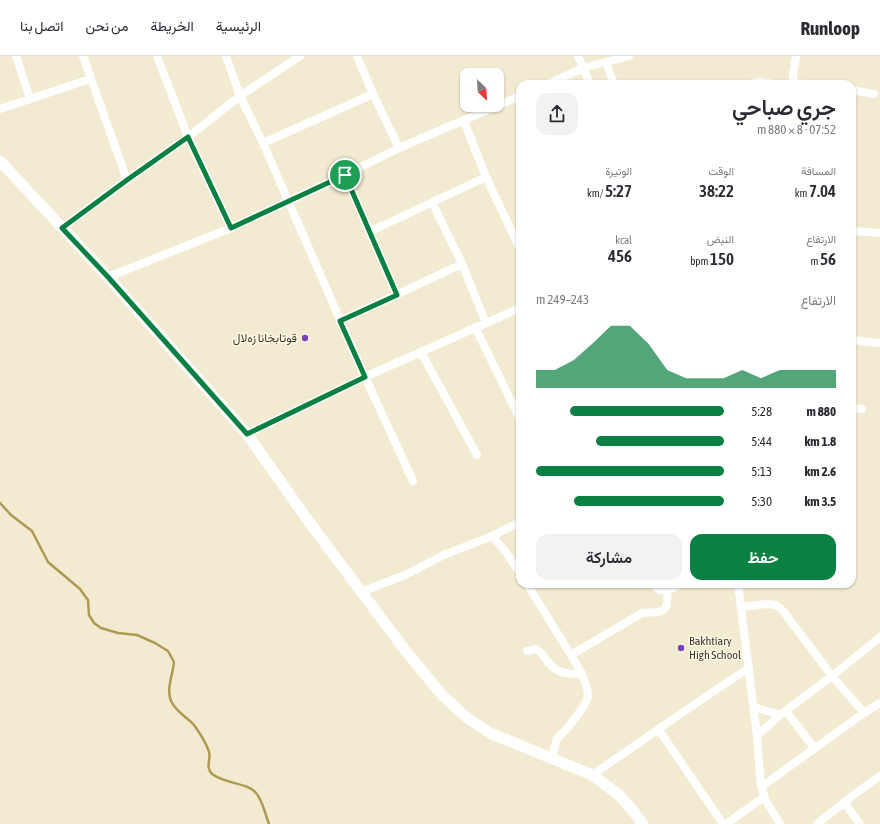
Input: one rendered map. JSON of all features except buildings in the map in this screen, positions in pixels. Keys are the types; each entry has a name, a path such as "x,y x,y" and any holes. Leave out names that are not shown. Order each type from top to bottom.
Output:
{"main road":[{"path":"0,160 108,277 247,434 361,592 405,650 442,695 466,718 490,733 592,775 619,795 643,824"}],"street":[{"path":"16,56 30,99"},
{"path":"83,56 127,180"},
{"path":"157,56 188,137 231,228"},
{"path":"226,56 240,96 263,143 340,321 413,481"},
{"path":"357,56 373,94 399,148"},
{"path":"578,56 588,80"},
{"path":"557,80 583,68 629,56"},
{"path":"793,80 796,56"},
{"path":"62,228 295,57"},
{"path":"606,62 613,80"},
{"path":"0,109 90,79"},
{"path":"856,91 874,94"},
{"path":"263,143 373,94"},
{"path":"108,277 231,228 399,148 516,99"},
{"path":"464,121 486,178 516,236"},
{"path":"345,175 368,232 397,295"},
{"path":"368,232 486,178"},
{"path":"432,202 462,264 486,322"},
{"path":"856,231 880,233"},
{"path":"340,321 462,264"},
{"path":"247,434 365,377 516,310"},
{"path":"475,327 516,411"},
{"path":"856,340 880,343"},
{"path":"421,352 476,455"},
{"path":"856,408 862,409"},
{"path":"361,592 405,575 444,555 492,536 516,524"},
{"path":"492,536 516,567"},
{"path":"529,588 582,674 587,688 588,697 584,706 569,726 556,739 551,759"},
{"path":"657,588 659,590 667,590 672,588"},
{"path":"739,588 750,668 761,788 764,797 780,824"},
{"path":"571,655 642,613 664,610 668,605 667,590"},
{"path":"741,607 767,604 776,605 783,610 832,676 864,713"},
{"path":"757,736 783,713 880,637"},
{"path":"527,651 536,649 541,652 557,671 567,674 582,674"},
{"path":"592,775 659,730 711,692 750,668"},
{"path":"761,788 880,703"},
{"path":"754,707 783,713 815,749"},
{"path":"659,730 725,824 764,797"},
{"path":"816,824 880,776"},
{"path":"844,802 860,824"}],"waterway":[{"path":"0,503 11,515 32,531 48,562 80,589 88,600 89,615 94,623 101,628 118,633 137,635 168,651 174,662 169,687 171,701 173,705 194,725 204,740 210,756 210,771 212,774 223,780 242,785 253,790 264,808 269,824"}],"place":[{"name":"قوتابخانا زەلال","path":"305,338"},
{"name":"Bakhtiary High School","path":"681,648"}],"route":[{"path":"188,137 231,228 288,200 345,175 368,232 397,295 340,321 365,377 247,434 108,277 62,228 188,137"}]}
